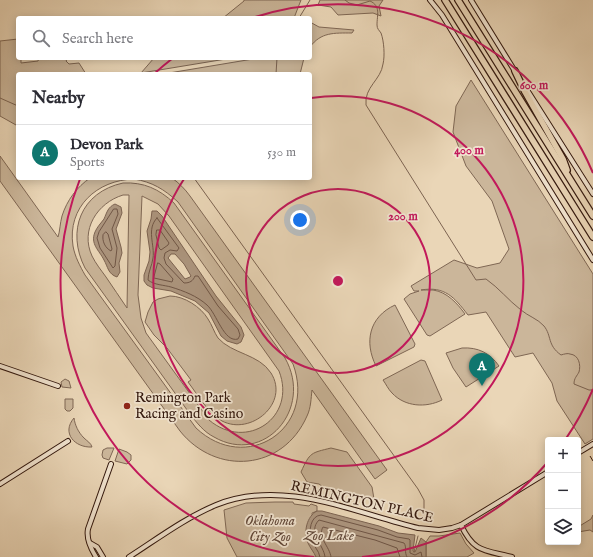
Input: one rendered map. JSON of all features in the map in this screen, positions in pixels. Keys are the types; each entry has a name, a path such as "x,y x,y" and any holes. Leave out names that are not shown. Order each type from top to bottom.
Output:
{"highway":[{"path":"446,0 593,237"},
{"path":"458,0 593,216"},
{"path":"515,71 525,92 563,159 574,185"}],"main road":[{"path":"430,0 442,15 593,260"},
{"path":"471,0 593,194"},
{"path":"0,366 58,386"},
{"path":"0,484 68,441"},
{"path":"581,451 593,444"},
{"path":"96,557 92,551 87,536 110,464"},
{"name":"REMINGTON PLACE","path":"129,557 203,511 222,503 252,496 275,495 304,497 425,530 447,529 461,525 546,473"},
{"path":"461,525 468,539 474,545 512,557"},
{"path":"90,542 97,547 103,557"}],"green space":[{"path":"301,0 295,16 225,16 244,1"},
{"path":"320,0 383,0 379,6 381,16 373,13 338,15 331,7 318,5"},
{"path":"312,23 319,27 354,30 352,33 328,34 312,44"},
{"path":"16,39 16,60 21,60 21,63 38,60 67,60 69,64 79,63 85,72 16,72 16,125 0,116 0,41"},
{"path":"152,60 220,60 147,72 142,72"},
{"path":"247,60 304,60 300,72 175,72"},
{"path":"471,80 593,274 593,439 585,444 557,401 552,383 533,353 515,357 486,312 468,315 453,298 443,291 429,289 421,290 433,290 443,293 455,302 465,314 430,336 427,335 404,299 410,294 419,291 414,291 411,286 454,260 477,268 500,263 509,249 492,201 466,166 453,132 456,106"},
{"path":"0,156 58,237 62,216 70,199 81,185 87,180 128,180 108,184 97,190 87,198 80,208 75,219 72,232 76,258 85,275 196,428 216,441 236,447 255,446 272,438 286,425 295,408 298,387 293,364 178,202 158,187 138,180 175,180 190,196 387,470 375,479 312,390 311,403 307,416 296,434 282,448 266,457 248,461 230,461 212,455 195,446 180,431 0,181"},
{"path":"123,183 144,185 157,190 174,203 285,358 292,377 293,396 288,413 279,428 266,438 250,444 233,444 214,437 204,430 190,414 85,268 79,254 77,240 81,215 88,204 97,195 109,188","holes":["123,195 129,195 127,308 92,256 88,237 93,219 99,211 106,204","142,196 158,204 169,216 279,371 283,388 281,403 275,415 265,425 253,431 238,432 224,429 209,420 146,333 141,318 138,295"]},
{"path":"170,296 181,298 197,306 209,321 218,338 230,348 260,362 271,373 276,384 275,395 271,405 264,414 245,424 233,424 222,421 203,403 188,382 191,380 145,322 153,302"},
{"path":"395,305 415,344 414,347 376,366 370,348 371,331 379,316"},
{"path":"462,348 478,350 488,354 499,366 466,387 453,368 446,353"},
{"path":"421,360 425,361 442,400 436,403 416,405 403,401 397,398 389,390 383,380"},
{"path":"65,379 69,381 71,388 62,387 61,382"},
{"path":"65,399 73,399 73,408 70,411 65,409"},
{"path":"74,418 78,431 92,447 80,445 72,438 69,429"},
{"path":"107,448 114,448 109,460 103,458 102,455 103,450"},
{"path":"331,448 347,452 372,487 374,499 327,490 319,484 307,482 301,472 309,457 319,451"},
{"path":"119,449 131,455 131,460 127,464 115,461"},
{"name":"Oklahoma City Zoo","path":"293,502 294,504 309,506 311,504 317,506 317,511 312,513 316,557 237,557 227,538 224,510 246,503"},
{"path":"593,515 593,532 590,530 581,532 581,525 591,519"},
{"path":"460,533 466,544 474,553 467,557 426,557 426,542 430,536"}],"water":[{"path":"115,204 121,207 122,213 116,229 122,253 119,263 120,272 117,277 114,276 109,270 94,243 94,236 97,228 104,219 109,208"},
{"path":"152,211 157,211 162,216 216,296 241,327 244,335 241,342 237,344 227,341 221,336 209,313 195,301 171,291 153,288 147,285 144,281 144,275 149,261 150,252 147,231","holes":["171,254 175,254 184,264 191,276 190,277 185,279 168,258"]},
{"name":"Zoo Lake","path":"317,511 379,526 398,533 415,535 413,551 415,552 421,538 426,542 426,557 316,557 308,543 306,529 308,520"}],"waterway":[{"path":"300,16 310,0"},
{"path":"345,0 349,3 357,5 370,1 376,5 378,14 377,26 383,40 384,61 382,70 370,88 366,99 366,105 476,280 486,279 521,310 542,324 554,348 561,355 569,354 577,358 580,369 574,384 589,390 593,390"},
{"path":"276,72 277,60"},
{"path":"0,98 16,105"},
{"path":"195,180 418,489 424,500 424,514"},
{"path":"414,552 418,536"}],"railway":[{"path":"590,456 593,461"}],"place":[{"name":"Devon Park","path":"482,386"},
{"name":"Remington Park Racing and Casino","path":"127,406"}]}
